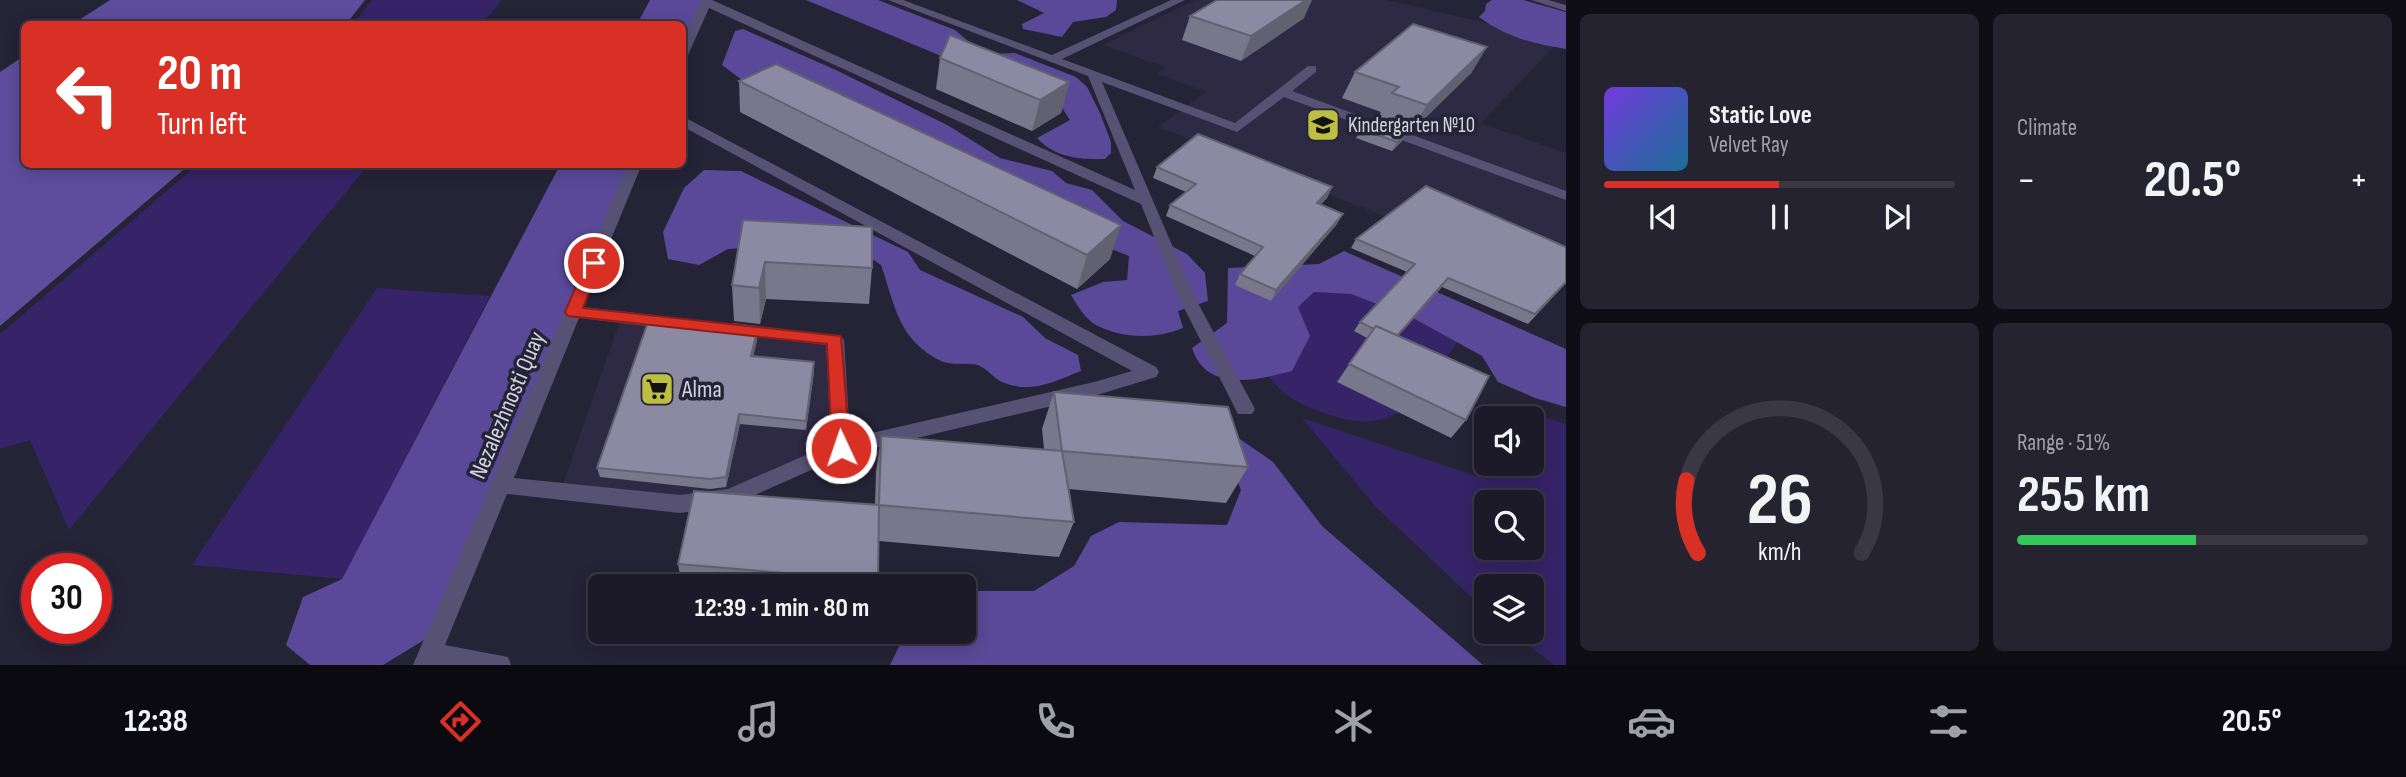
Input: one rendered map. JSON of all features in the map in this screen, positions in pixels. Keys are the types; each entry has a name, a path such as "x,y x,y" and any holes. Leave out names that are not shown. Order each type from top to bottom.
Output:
{"street":[{"path":"893,0 1237,128 1312,69"},
{"path":"1052,59 1180,0"},
{"path":"1536,0 1566,8"},
{"path":"686,46 706,1 1147,201"},
{"path":"1093,74 1185,294 1245,409"},
{"path":"1283,92 1566,196"},
{"path":"500,485 680,504 730,497 841,448 1094,389 1150,372 686,122"},
{"name":"Nezalezhnosti Quay","path":"427,660 633,168"},
{"path":"573,312 689,325"},
{"path":"715,328 835,340 841,448"},
{"path":"427,660 499,665"}],"shaded area":[{"path":"110,0 365,0 348,21 78,21"},
{"path":"372,0 502,0 484,21 355,21"},
{"path":"650,0 707,0 686,50 686,21 639,21"},
{"path":"806,0 878,0 955,30 974,46 994,54 1015,53 1076,77 1087,87 1100,113 1111,142 1111,153 1105,159 1086,159 1051,149 1037,138 1070,120 1060,105"},
{"path":"1017,0 1117,0 1116,10 1106,17 1073,22 1062,37 1023,29 1022,24 1044,13"},
{"name":"Kindergarten №10","path":"1195,0 1387,0 1560,40 1481,123 1566,153 1566,252 1418,189 1389,218 1158,127 1206,92 1157,74 1165,67 1103,45"},
{"path":"1492,0 1523,0 1566,12 1566,49 1520,39 1489,24 1479,17 1485,11 1486,4"},
{"path":"743,29 836,70 949,126 1000,158 1052,171 1066,183 1092,190 1123,221 1187,254 1205,273 1208,301 1178,311 1183,328 1173,332 1151,336 1128,335 1106,330 1092,323 1071,295 1103,282 1127,280 1129,256 1076,235 776,88 742,80 722,65 735,31"},
{"path":"21,58 21,168 185,168 0,326 0,72"},
{"path":"194,168 366,168 69,530 30,440 0,449 0,334"},
{"path":"558,168 636,168 439,631 383,665 310,665 286,645 303,597 342,579"},
{"path":"704,170 741,171 908,252 920,270 1023,317 1045,338 1078,355 1081,371 1041,385 1021,387 1000,381 978,365 941,361 915,343 907,332 900,320 881,265 864,254 765,247 728,249 699,265 668,259 663,232 684,188"},
{"path":"1344,251 1566,349 1566,407 1535,398 1498,382 1482,356 1413,318 1351,294 1314,292 1298,307 1310,336 1292,371 1263,378 1233,380 1208,372 1199,362 1192,348 1227,323 1228,268 1319,264"},
{"path":"377,288 490,296 342,579 192,565"},
{"path":"1314,292 1351,294 1413,318 1457,342 1419,396 1390,417 1372,421 1327,414 1295,400 1269,377 1292,371 1310,336 1298,307"},
{"path":"621,318 835,340 841,448 730,497 560,492"},
{"path":"1302,418 1479,477 1544,476 1544,418 1566,424 1566,665 1554,665 1527,644 1544,644 1544,574 1474,574 1474,600 1374,505"},
{"path":"1224,428 1273,462 1322,526 1483,665 890,665 900,644 976,644 976,591 1034,591 1074,566 1091,536 1119,522 1227,525 1241,490 1225,450"}],"building":[{"path":"1217,0 1306,0 1251,36 1190,16"},
{"path":"1413,24 1487,47 1427,105 1392,93 1399,87 1355,72"},
{"path":"950,35 1069,82 1040,100 940,58"},
{"path":"776,64 1121,225 1087,255 739,81"},
{"path":"1370,121 1406,134 1397,142 1361,129"},
{"path":"1198,134 1332,187 1317,203 1343,214 1276,290 1240,274 1263,247 1170,205 1196,184 1157,167"},
{"path":"1426,186 1566,247 1566,282 1535,314 1448,278 1397,336 1360,322 1415,264 1356,239"},
{"path":"743,220 872,227 872,268 765,262 759,288 732,285"},
{"path":"649,319 757,331 751,356 814,362 806,421 739,414 726,477 710,479 597,468"},
{"path":"1376,326 1489,376 1466,420 1349,364"},
{"path":"1054,392 1228,407 1248,467 1062,451"},
{"path":"881,436 1062,451 1074,522 879,505"},
{"path":"694,491 879,505 878,574 796,574 678,564"}],"place":[{"name":"Kindergarten №10","path":"1323,125"},
{"name":"Alma","path":"657,389"}],"route":[{"path":"594,263 573,312 835,340 841,448"}]}
